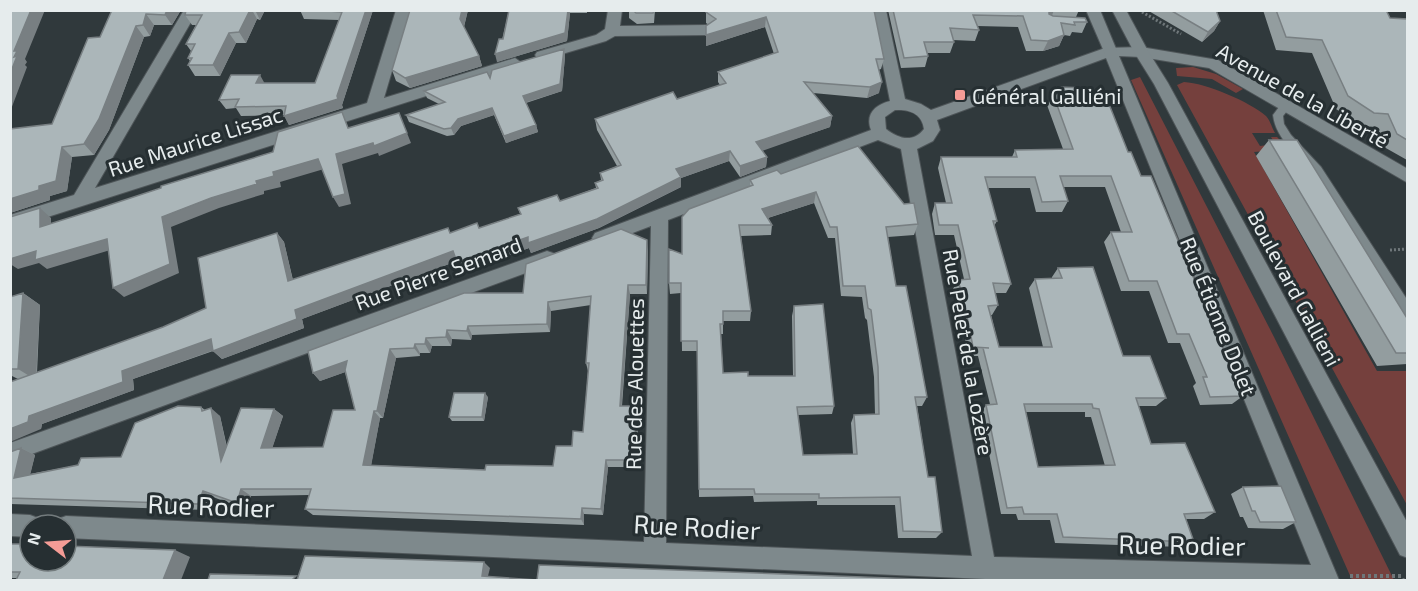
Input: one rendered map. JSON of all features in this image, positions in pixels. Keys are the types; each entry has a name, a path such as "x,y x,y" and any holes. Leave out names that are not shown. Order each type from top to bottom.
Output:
{"street":[{"path":"80,200 191,10"},
{"path":"374,105 403,10"},
{"path":"615,10 612,31 707,30"},
{"path":"879,10 898,104"},
{"name":"Boulevard Gallieni","path":"1119,10 1141,52 1161,83 1407,547"},
{"name":"Rue Étienne Dolet","path":"1094,19 1110,51 1327,578"},
{"name":"Rue Maurice Lissac","path":"10,222 374,105 601,38 612,31"},
{"path":"929,117 1110,51"},
{"name":"Avenue de la Liberté","path":"1110,51 1141,52 1212,64 1407,177"},
{"path":"898,104 916,107 929,117 932,124 929,136 908,145 892,142 880,133 875,120 882,109 898,104"},
{"path":"582,245 880,133"},
{"name":"Rue Pelet de la Lozère","path":"908,145 985,568"},
{"name":"Rue des Alouettes","path":"655,553 660,216"},
{"name":"Rue Pierre Semard","path":"10,453 559,253"},
{"name":"Rue Rodier","path":"78,528 985,568 1327,578"}],"lane":[{"path":"1286,106 1278,115 1279,124 1287,138 1317,170 1407,312"}],"path":[{"path":"1140,10 1181,34"},
{"path":"1359,576 1401,576 1403,580"}],"shaded area":[{"path":"1193,67 1216,74 1243,89 1236,93 1212,79 1177,76 1176,68"},
{"path":"1140,77 1274,337 1394,580 1352,580 1131,80"},
{"path":"1184,82 1227,94 1250,105 1267,118 1275,133 1252,133 1260,146 1275,144 1271,137 1277,137 1289,149 1254,152 1377,371 1407,371 1407,505 1177,85"}],"building":[{"path":"10,10 31,10 14,51 17,51 14,57 17,56 10,74"},
{"path":"112,10 167,10 165,15 146,14 143,25 136,26 99,119 84,144 62,147 56,181 39,186 39,190 10,199 10,129 52,124 88,38 100,37"},
{"path":"186,10 250,10 239,32 229,33 213,65 188,65 192,58 188,58 195,44 186,44 202,15 185,15"},
{"path":"315,10 366,10 337,96 338,99 284,116 286,106 235,107 239,99 219,100 231,75 260,75 256,83 315,83 342,12"},
{"path":"410,10 462,10 460,19 479,56 405,78 392,70"},
{"path":"509,10 568,10 565,33 495,54 499,39 503,39"},
{"path":"633,10 654,10 653,13 636,13"},
{"path":"706,10 874,10 884,59 876,59 882,82 870,87 804,82 832,116 756,142 767,157 740,166 730,151 676,169 681,177 597,219 528,243 528,237 457,262 453,251 295,310 297,319 213,351 211,339 122,371 123,382 29,416 28,422 10,429 10,382 163,327 206,308 198,258 277,233 288,281 448,228 450,233 477,223 479,228 521,214 518,208 557,195 560,201 598,188 595,183 603,180 600,173 621,165 595,119 673,92 677,99 726,83 718,72 778,52 766,17 706,35 706,26 716,19"},
{"path":"893,10 1049,10 1049,14 1053,16 1085,18 1087,22 1074,22 1075,25 1061,23 1064,35 1048,41 1031,40 1023,16 973,15 979,30 950,28 954,42 924,42 928,56 904,58"},
{"path":"1170,10 1216,10 1220,21 1208,32"},
{"path":"1276,10 1386,10 1390,18 1407,19 1407,140 1397,134 1388,114 1374,113 1348,96 1322,40 1286,37"},
{"path":"564,49 560,84 523,96 536,125 504,136 492,108 458,119 451,128 444,129 406,115 445,102 424,91 487,72 490,78 492,70"},
{"path":"1057,87 1090,88 1092,93 1105,94 1128,152 1131,152 1141,176 1151,176 1243,396 1210,397 1203,377 1207,377 1189,334 1177,334 1157,281 1129,281 1111,232 1132,232 1111,176 1060,176 1068,201 1042,202 1035,177 985,177 997,221 993,221 1011,284 993,283 998,305 988,306 999,347 1052,347 1035,279 1062,278 1058,268 1093,267 1123,356 1150,356 1166,398 1136,398 1151,444 1185,443 1215,512 1184,514 1194,542 1063,537 1057,514 1024,514 1022,507 1007,508 986,405 997,404 983,348 989,348 973,347 958,280 970,279 958,225 939,225 935,203 952,203 941,157 1017,157 1015,150 1073,149 1053,94 1060,94","holes":["1024,404 1092,404 1093,408 1099,409 1115,465 1038,467"]},
{"path":"342,112 348,128 399,113 407,133 374,146 373,143 336,154 345,194 333,197 318,159 273,172 274,176 256,181 257,184 211,198 162,217 170,264 113,288 107,239 35,260 36,251 10,259 10,217 40,208 40,227 94,210 161,188 161,186 273,152 278,132"},
{"path":"1269,140 1297,140 1407,318 1407,353 1396,353"},
{"path":"858,146 904,204 914,203 918,224 886,227 896,286 906,286 927,397 915,397 928,477 935,477 942,532 903,531 900,497 819,498 819,494 755,494 754,489 699,489 697,341 681,341 681,283 669,283 669,249 682,254 682,217 689,209 753,185 750,180 777,170 781,174","holes":["816,192 830,227 837,227 843,286 865,286 868,308 871,310 878,367 879,414 854,415 857,454 803,455 797,407 834,406 823,304 794,306 795,376 748,376 748,372 723,373 720,324 723,324 723,311 751,311 739,225 772,225 762,209"]},
{"path":"621,229 647,240 646,285 628,285 620,406 637,406 634,460 606,460 601,509 582,508 581,519 305,509 311,489 241,489 237,503 203,491 198,504 10,498 10,452 21,448 14,478 78,465 81,458 121,457 135,423 178,406 201,407 202,411 211,408 221,461 241,408 274,409 261,448 323,447 333,410 355,410 345,370 347,361 313,373 308,351 464,293 523,293 526,264","holes":["591,296 586,363 589,363 583,432 573,431 572,446 556,446 553,466 486,465 485,470 363,465 390,349 414,348 415,344 425,344 426,338 446,337 447,330 467,331 468,326 547,324 548,302"]},
{"path":"23,293 18,369 10,369 10,297"},
{"path":"454,393 485,393 482,417 449,417"},
{"path":"1281,486 1296,522 1260,522 1255,511 1252,511 1243,487"},
{"path":"10,544 18,544 18,572 10,572"},
{"path":"78,546 175,550 163,580 16,580 20,573 78,573"},
{"path":"305,556 484,562 482,576 537,580 297,580"},
{"path":"539,565 944,580 537,580"},
{"path":"210,574 296,576 292,580 208,580"}],"place":[{"name":"Général Galliéni","path":"960,95"}]}
